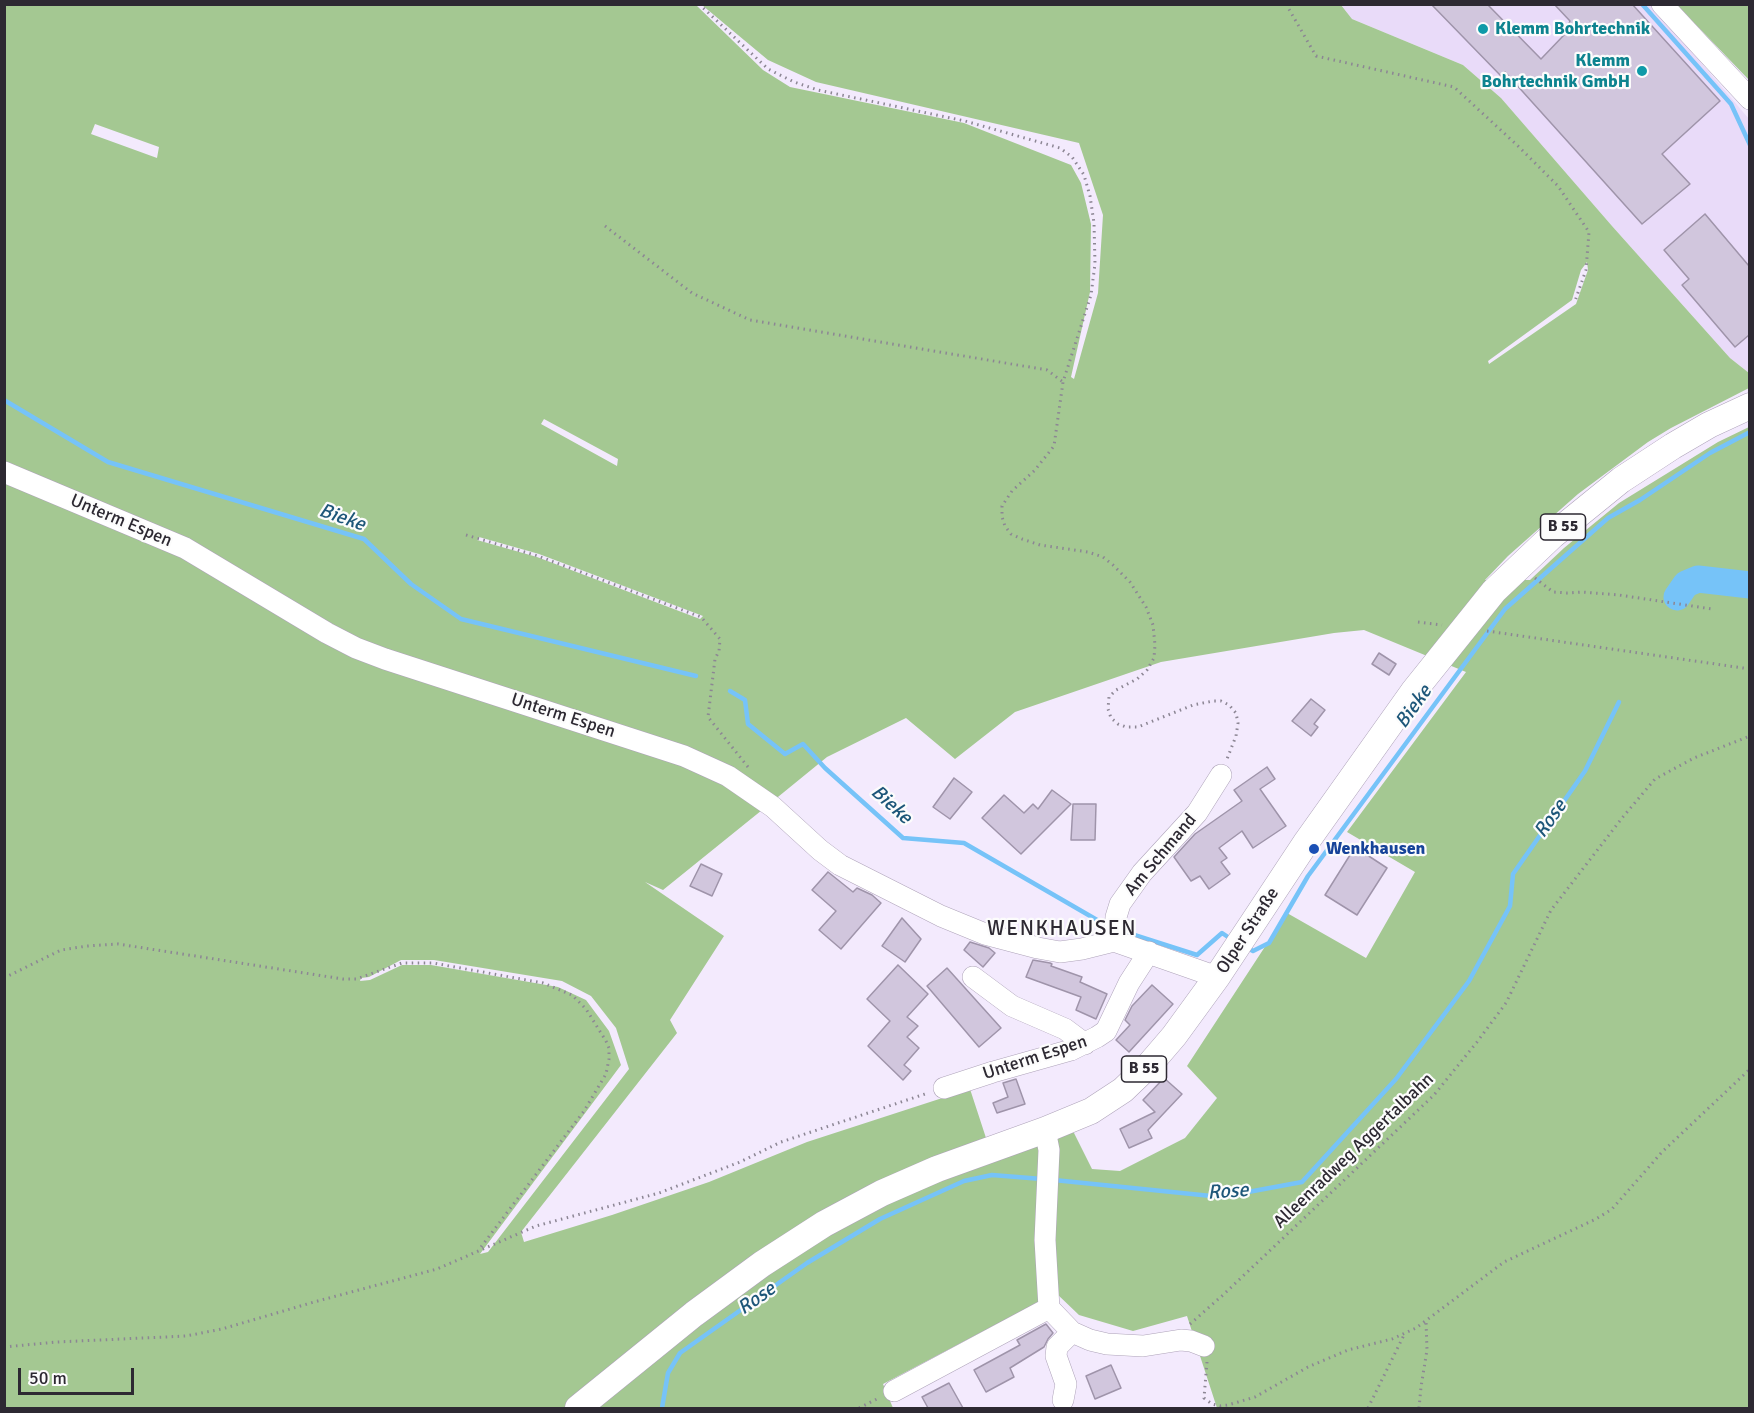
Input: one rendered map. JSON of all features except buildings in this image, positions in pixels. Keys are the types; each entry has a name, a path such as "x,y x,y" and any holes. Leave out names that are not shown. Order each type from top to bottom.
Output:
{"main road":[{"name":"Olper Straße","path":"1045,1130 1091,1111 1122,1090 1150,1064 1174,1036 1224,967 1307,841 1413,692 1494,591 1552,536 1647,461 1709,425 1749,406"},
{"name":"B 55","path":"578,1408 694,1314 762,1264 824,1224 882,1193 937,1169 1045,1130"}],"street":[{"path":"1662,4 1749,99"},
{"name":"Unterm Espen","path":"4,472 184,548 356,648 684,756 728,776 779,811 820,850 840,865 942,916 985,934 1059,952 1082,950 1114,941"},
{"name":"Am Schmand","path":"1114,941 1120,904 1142,873 1197,813 1221,775"},
{"path":"1114,941 1149,952 1224,967"},
{"name":"Unterm Espen","path":"944,1088 1043,1059 1085,1044 1106,1031 1129,983 1149,952"},
{"path":"973,976 1012,1006 1065,1029 1085,1044"},
{"path":"1045,1130 1049,1150 1045,1215 1049,1308 1072,1332 1090,1340 1107,1344 1143,1346 1170,1341 1191,1341 1204,1346"},
{"path":"894,1391 1049,1308"},
{"path":"1063,1400 1066,1384 1056,1356 1057,1347 1072,1332"}],"path":[{"path":"699,4 768,69 794,82 818,90 966,121 1060,148 1072,157 1084,175 1094,223 1095,264 1091,295 1063,382 1054,446 1035,470 1012,491 1002,506 1002,517 1011,534 1040,545 1088,552 1103,557 1130,582 1146,607 1153,626 1154,658 1147,670 1137,679 1116,690 1109,697 1108,709 1111,718 1126,727 1138,727 1193,705 1213,701 1221,701 1229,705 1236,713 1238,723 1236,736 1221,775"},
{"path":"1286,4 1316,56 1454,87 1558,186 1589,232 1586,270 1575,301"},
{"path":"605,226 692,293 750,320 1047,370 1063,382"},
{"path":"466,535 538,556 701,618 720,639 719,651 715,659 708,717 750,770"},
{"path":"1527,572 1553,592 1619,595 1712,609"},
{"path":"1534,638 1749,669"},
{"name":"Alleenradweg Aggertalbahn","path":"1170,1341 1223,1295 1434,1095 1506,1003 1551,910 1654,779 1694,758 1749,736"},
{"path":"4,978 62,950 118,944 343,979 357,979 402,963 433,963 543,983 572,995 591,1017 609,1048 606,1074 584,1111 479,1250"},
{"path":"1204,1346 1207,1352 1204,1398 1220,1406 1255,1397 1308,1367 1348,1350 1404,1335 1504,1262 1596,1219 1612,1209 1662,1152 1749,1069"},
{"path":"4,1347 186,1336 222,1329 437,1269 536,1226 659,1193 740,1162 780,1142 944,1088"},
{"path":"1419,1408 1420,1387 1427,1350 1426,1321"},
{"path":"1368,1408 1404,1335"},
{"path":"859,1408 894,1391"}],"shaded area":[{"name":"Klemm Bohrtechnik","path":"1341,5 1652,5 1749,119 1749,373 1730,358 1501,98 1463,65 1352,19"}],"green space":[{"path":"5,5 696,5 763,70 790,87 964,123 1071,165 1081,183 1091,224 1090,292 1071,377 1074,379 1098,293 1103,215 1079,143 816,82 768,60 702,5 1341,5 1352,19 1463,65 1501,98 1730,358 1749,373 1749,388 1648,442 1578,494 1508,556 1485,580 1530,580 1564,548 1619,503 1718,442 1749,427 1749,1408 1217,1408 1187,1316 1133,1331 1079,1315 1056,1293 883,1384 893,1408 5,1408 4,478 181,551 322,637 382,664 470,690 734,781 767,806 663,890 645,882 724,936 670,1020 677,1033 521,1232 524,1242 709,1182 807,1142 970,1089 987,1141 1063,1111 1092,1169 1120,1171 1185,1138 1217,1098 1187,1066 1287,913 1366,958 1415,872 1347,832 1466,672 1364,630 1161,662 1015,712 955,759 906,718 827,757 773,801 742,775 728,767 388,657 331,630 188,546 5,469","holes":["95,124 159,147 157,158 91,134","1587,262 1588,270 1576,304 1489,364 1488,361 1572,300 1581,270","544,419 618,459 617,466 541,424","479,537 539,554 703,616 700,619 537,557 477,540","401,960 434,960 562,981 591,996 616,1028 629,1069 488,1252 480,1254 621,1065 609,1031 586,1000 558,987 431,965 402,965 370,980 360,981 361,978 369,977"]},
{"path":"1677,5 1749,5 1749,80"}],"waterway":[{"path":"1642,4 1731,104 1750,145"},
{"name":"Bieke","path":"4,400 108,462 364,539 411,584 461,619 696,676"},
{"name":"Bieke","path":"1246,947 1253,951 1269,943 1308,876 1505,609 1608,518 1640,500 1710,453 1750,432"},
{"name":"Rose","path":"1677,597 1686,584 1698,579 1750,585"},
{"name":"Bieke","path":"730,691 745,700 748,724 785,754 803,744 825,768 903,838 964,843 1104,924"},
{"name":"Rose","path":"1054,1180 1221,1197 1302,1182 1396,1079 1469,981 1510,906 1513,874 1585,771 1619,702"},
{"name":"Bieke","path":"1128,933 1197,955 1222,933 1231,939"},
{"name":"Rose","path":"662,1408 668,1373 680,1353 807,1263 880,1219 964,1181 992,1175 1042,1179"}],"place":[{"name":"Klemm Bohrtechnik","path":"1483,29"},
{"name":"Klemm Bohrtechnik GmbH","path":"1642,71"},
{"name":"Wenkhausen","path":"1314,849"}],"district":[{"name":"WENKHAUSEN","path":"1062,929"}]}
